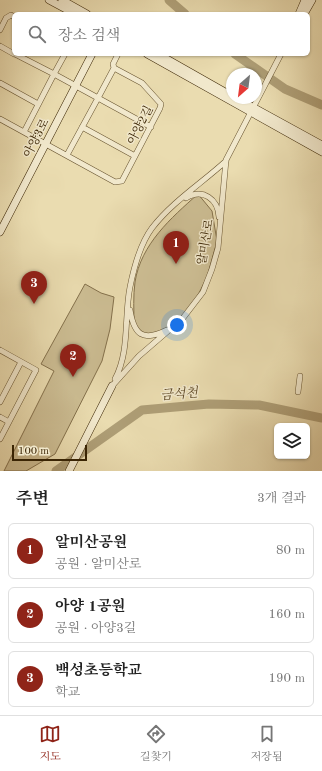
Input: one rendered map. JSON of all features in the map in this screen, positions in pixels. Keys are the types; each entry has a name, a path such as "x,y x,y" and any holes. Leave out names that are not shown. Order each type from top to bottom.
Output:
{"street":[{"path":"49,0 71,12"},
{"path":"62,0 83,12"},
{"path":"299,12 306,0"},
{"path":"305,12 312,0"},
{"path":"0,30 6,18 12,16"},
{"path":"0,46 12,53"},
{"path":"18,56 151,127"},
{"path":"24,132 64,56"},
{"name":"아양3로","path":"1,229 91,56"},
{"path":"67,156 114,68 113,64 117,56"},
{"path":"151,56 252,110 322,145"},
{"path":"162,56 226,93"},
{"name":"알미산로","path":"69,471 119,372 124,352 130,288 141,246 152,228 168,211 226,160 280,56"},
{"name":"아양2길","path":"0,120 115,182 122,181 151,127 161,104 142,83 114,68"},
{"path":"0,83 38,104"},
{"path":"244,104 322,152"},
{"path":"82,127 135,156"},
{"name":"알미산로","path":"112,386 139,356 174,327 192,308 203,292 212,269 219,236 226,160"},
{"path":"168,211 188,197 198,194 206,195 213,200 218,208 219,236"},
{"path":"128,303 132,322 137,332 143,336 155,335 174,327"},
{"path":"0,350 36,370 0,439"},
{"path":"0,402 2,391 21,362"},
{"path":"298,392 300,376"},
{"path":"0,417 9,422"}],"shaded area":[{"path":"198,194 212,211 217,241 207,277 194,303 162,335 145,335 134,325 134,287 138,268 150,244 168,222"},
{"path":"85,284 101,293 114,297 110,329 102,361 55,454 26,471 4,471 54,371 41,364"}],"waterway":[{"path":"169,0 183,12"},
{"path":"238,56 285,89 322,105"},
{"name":"금석천","path":"56,471 142,410 209,404 259,405 322,418"}],"place":[{"name":"알미산공원","path":"176,264"},
{"name":"백성초등학교","path":"34,304"},
{"name":"아양 1공원","path":"73,377"}]}
